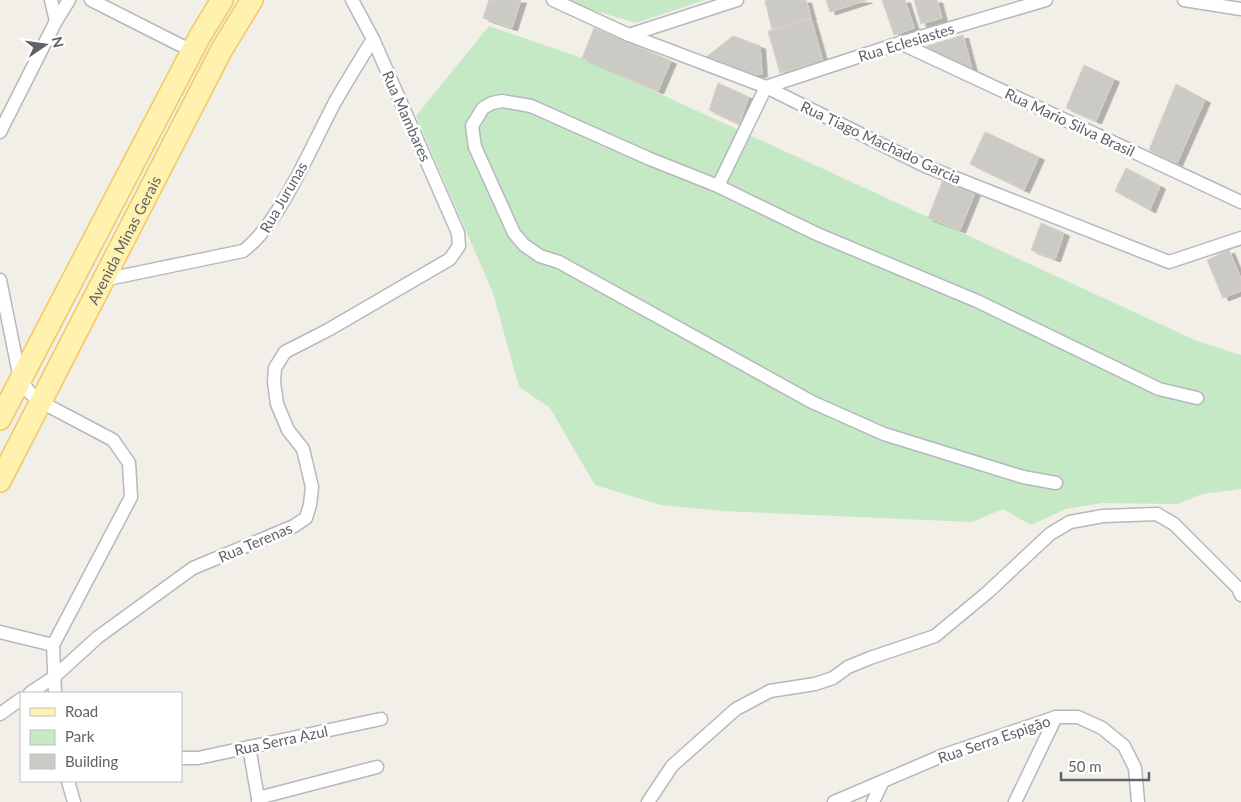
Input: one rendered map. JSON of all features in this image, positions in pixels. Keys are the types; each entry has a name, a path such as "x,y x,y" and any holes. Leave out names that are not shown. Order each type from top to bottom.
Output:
{"main road":[{"name":"Avenida Minas Gerais","path":"0,419 192,51 222,0"},
{"name":"Avenida Minas Gerais","path":"0,481 222,49 252,0"}],"street":[{"path":"51,0 56,22"},
{"path":"0,132 56,22 70,0"},
{"path":"91,0 192,51"},
{"name":"Rua Mambares","path":"352,0 373,39 458,233"},
{"name":"Rua Tiago Machado Garcia","path":"553,0 629,35 766,87 925,166 1169,262 1241,238"},
{"path":"629,35 737,0"},
{"name":"Rua Eclesiastes","path":"766,87 900,43 1046,0"},
{"path":"1184,0 1241,9"},
{"name":"Rua Jurunas","path":"103,280 243,251 255,242 279,208 336,100 373,39"},
{"name":"Rua Mario Silva Brasil","path":"900,43 1241,202"},
{"path":"718,186 766,87"},
{"path":"1056,483 995,469 884,434 812,402 559,262 540,256 524,245 514,233 475,147 472,126 479,112 492,103 502,101 531,106 718,186 817,234 977,301 1159,388 1197,398"},
{"name":"Rua Terenas","path":"32,692 54,677 98,637 193,568 294,526 306,518 311,496 309,472 303,449 288,430 277,404 274,368 285,352 328,330 450,260 459,246 458,233"},
{"path":"0,280 20,379 30,393 40,402 113,440 129,463 131,497 53,645 55,692"},
{"path":"648,802 672,766 736,709 770,691 814,684 833,678 848,667 870,658 936,636 988,592 1050,534 1070,522 1103,516 1157,514 1174,524 1238,588 1241,596"},
{"path":"0,632 53,645"},
{"path":"0,714 20,700"},
{"path":"1016,802 1056,717"},
{"name":"Rua Serra Espigão","path":"834,802 944,756 1056,717 1078,717 1102,728 1124,746 1135,768 1138,802"},
{"name":"Rua Serra Azul","path":"182,758 198,758 250,748 381,719"},
{"path":"250,748 258,800 377,767"},
{"path":"68,782 74,802"},
{"path":"873,802 882,783"}],"green space":[{"path":"558,0 705,0 636,23"},
{"path":"489,26 582,58 1197,341 1241,355 1241,489 1202,494 1177,504 1102,503 1066,509 1031,525 1003,509 972,522 722,511 661,505 595,485 550,408 519,387 493,293 416,116"}],"building":[{"path":"489,0 521,0 512,28 483,18"},
{"path":"806,0 811,18 772,29 765,1"},
{"path":"826,0 867,0 830,12"},
{"path":"882,0 905,0 914,28 894,35"},
{"path":"914,0 937,0 942,18 921,24"},
{"path":"811,19 823,61 780,73 768,31"},
{"path":"594,28 671,61 658,91 582,58"},
{"path":"963,35 972,69 925,51 927,46"},
{"path":"733,36 760,46 762,74 751,75 706,57"},
{"path":"1084,65 1114,79 1096,121 1066,108"},
{"path":"718,83 749,97 739,124 709,110"},
{"path":"1176,84 1205,100 1177,163 1149,150"},
{"path":"985,132 1039,157 1024,190 970,164"},
{"path":"1126,168 1160,186 1150,210 1115,191"},
{"path":"943,180 975,193 960,230 928,218"},
{"path":"1041,223 1064,233 1055,259 1031,250"},
{"path":"1229,250 1241,279 1241,291 1223,298 1207,260"}]}
